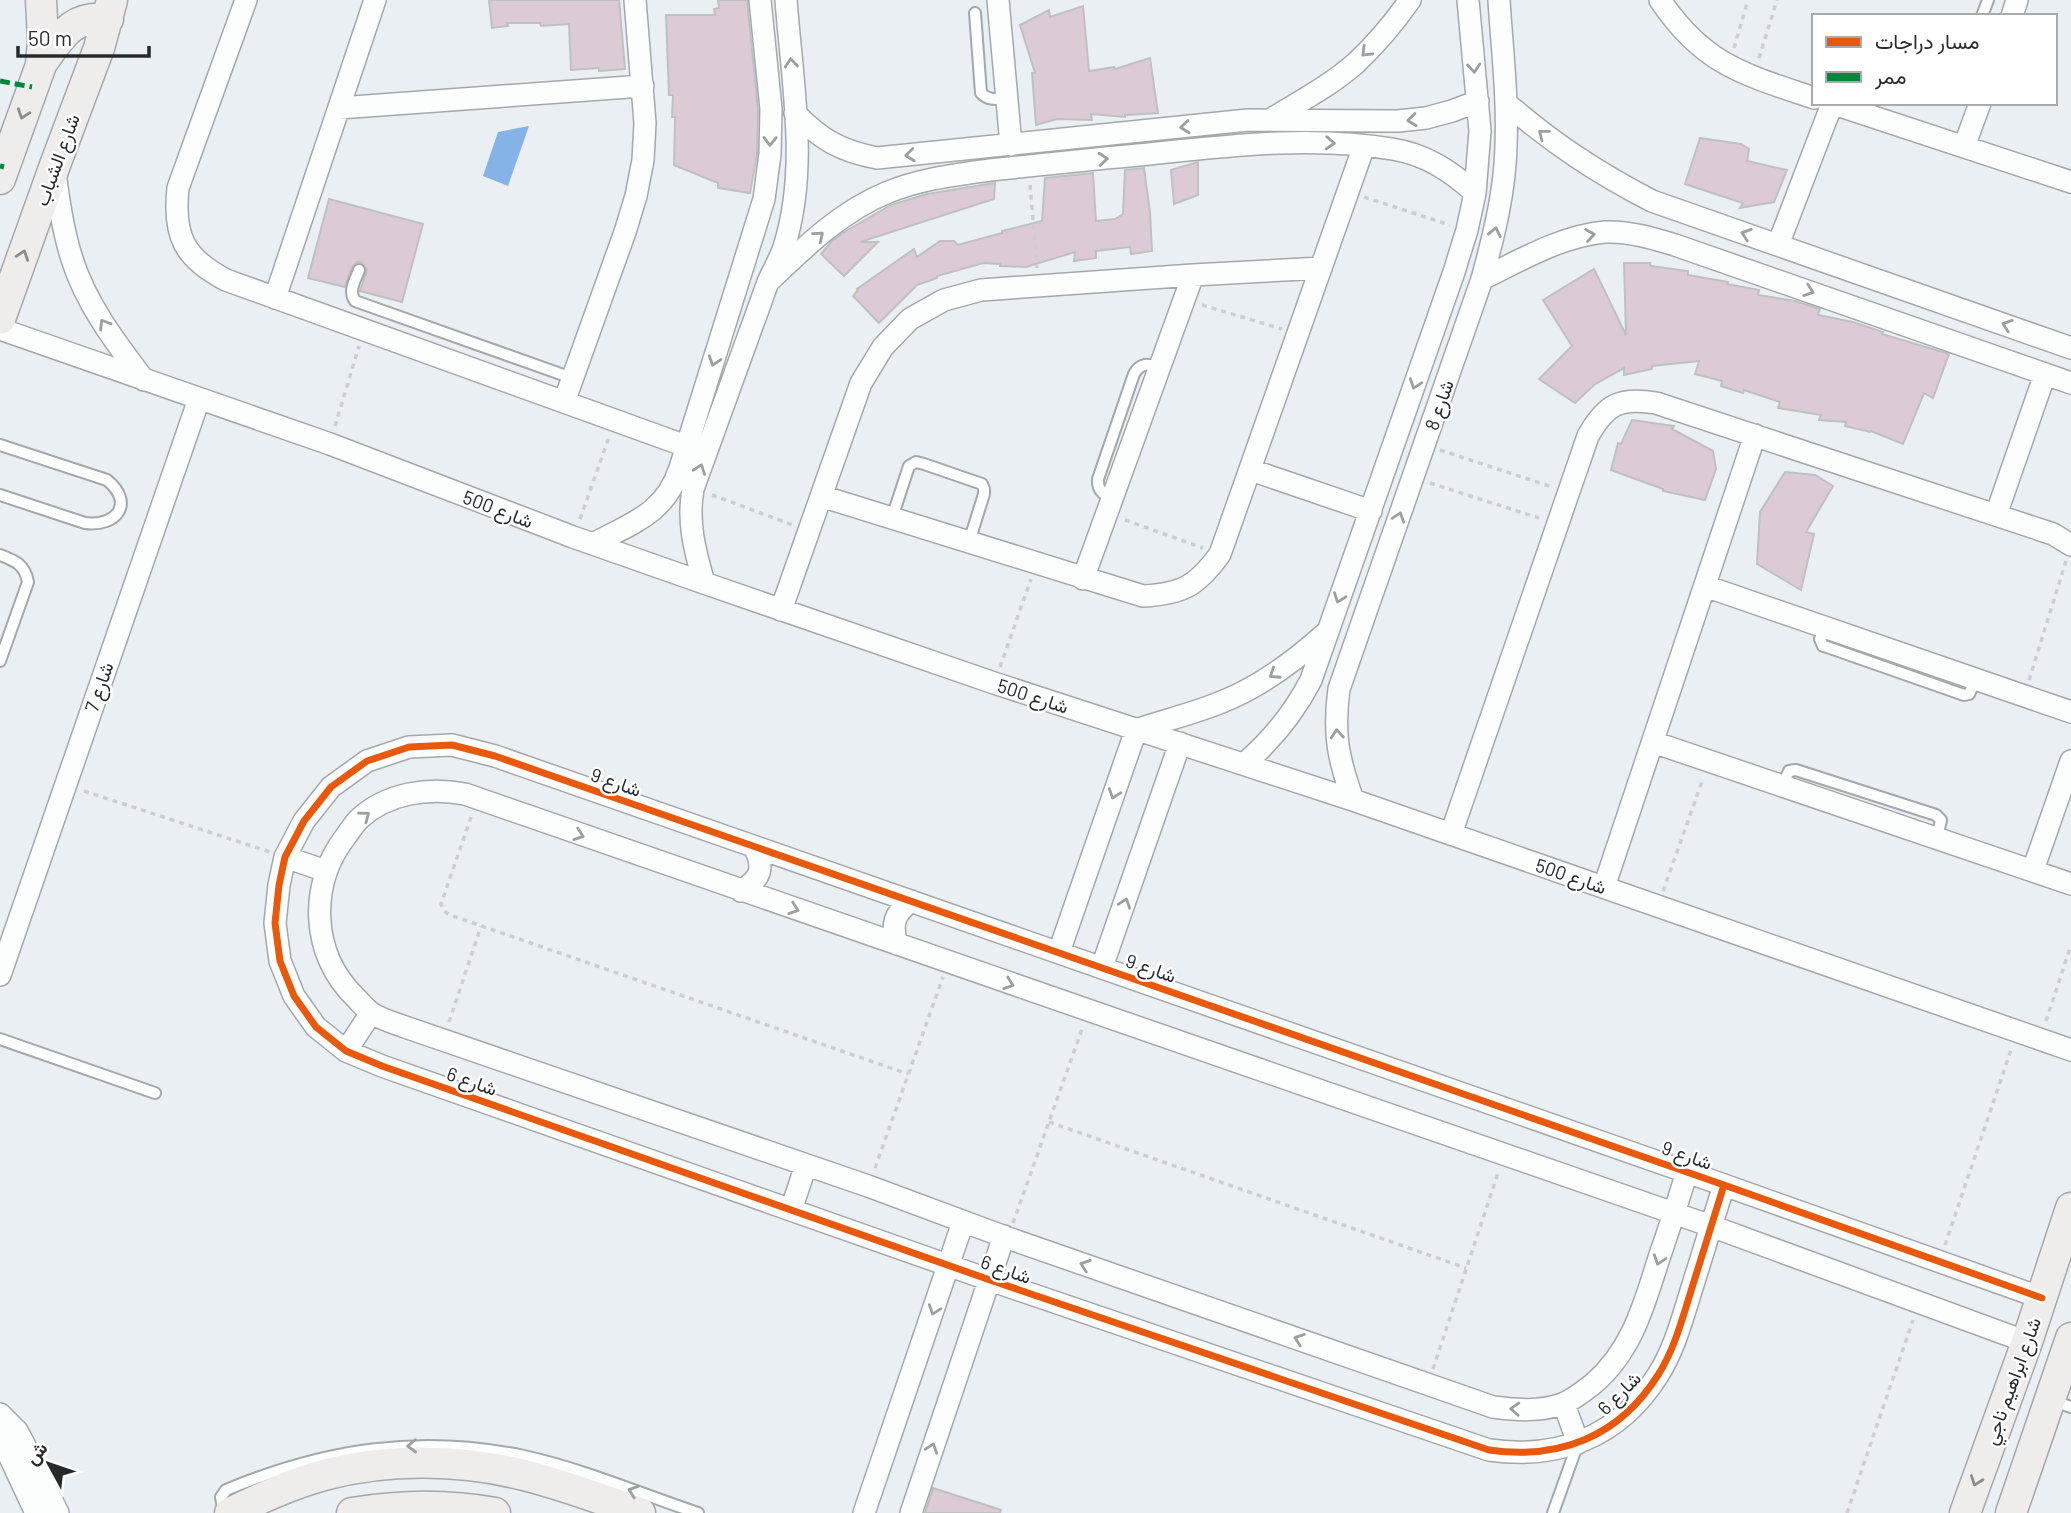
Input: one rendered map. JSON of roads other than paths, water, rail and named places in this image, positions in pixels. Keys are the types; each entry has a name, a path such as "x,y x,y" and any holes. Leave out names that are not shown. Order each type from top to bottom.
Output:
{"street":[{"path":"0,180 41,65 41,0"},
{"path":"246,0 178,188 176,211 180,233 190,253 206,269 226,280 686,446"},
{"path":"275,298 375,0"},
{"path":"564,402 636,196 643,160 645,123 635,0"},
{"path":"583,540 640,520 670,493 676,481 764,199 770,154 771,109 760,0"},
{"path":"704,583 691,536 692,494 768,282 783,249 792,216 798,148 786,0"},
{"path":"1272,119 1316,93 1354,64 1388,30 1410,0"},
{"name":"شارع 8","path":"1244,764 1283,726 1299,704 1311,680 1467,230 1475,193 1480,131 1468,0"},
{"name":"شارع 8","path":"1353,800 1345,778 1336,734 1339,689 1482,279 1494,236 1506,148 1506,103 1499,0"},
{"path":"1660,0 1678,27 1702,49 1729,67 1812,97"},
{"path":"1005,1 1011,145"},
{"path":"41,65 70,27 110,9"},
{"name":"شارع الشباب","path":"0,319 99,48 110,9"},
{"path":"339,108 643,86"},
{"path":"795,113 812,131 832,144 877,158 1272,119 1371,121 1426,118 1478,100"},
{"path":"1506,103 1575,158 1652,201 2071,348"},
{"path":"1778,245 1830,105"},
{"path":"1837,105 2071,182"},
{"path":"1964,147 1979,105"},
{"path":"821,496 1143,596 1166,595 1188,587 1206,573 1220,554 1348,192 1367,146 1371,121"},
{"path":"1050,141 1052,163"},
{"path":"768,282 834,223 859,206 886,193 940,176 1052,163 1317,142 1404,152 1437,164 1475,193"},
{"path":"938,152 940,176"},
{"path":"55,165 60,213 72,260 91,303 144,380"},
{"path":"1482,279 1572,238 1606,232 1640,235 2071,383"},
{"path":"781,610 861,383 883,347 910,319 944,300 981,290 1321,268"},
{"path":"1083,579 1193,275"},
{"path":"1875,314 1886,283"},
{"name":"شارع 500","path":"0,329 330,444 583,540 781,610 994,683 1353,800 2071,1050"},
{"path":"1432,337 1459,346"},
{"path":"1996,515 2045,374"},
{"name":"شارع 7","path":"0,975 199,399"},
{"path":"1451,834 1588,436 1598,418 1615,405 1636,399 1656,402 2053,534 2071,545"},
{"path":"1604,887 1755,435"},
{"path":"1251,470 1371,511"},
{"path":"670,493 692,494"},
{"path":"1705,586 2071,712"},
{"path":"1059,952 1136,730 1205,708 1253,687 1288,665 1328,631"},
{"path":"1653,742 2071,884"},
{"path":"1102,967 1180,743"},
{"name":"شارع 9","path":"285,857 304,821 331,787 367,761 409,747 452,745 495,756 1059,952 2042,1298"},
{"path":"2033,870 2071,761"},
{"path":"285,857 326,871 338,846 359,819 386,802 416,792 446,790 1505,1153 2027,1342"},
{"path":"741,891 753,884 760,873 760,859 754,847"},
{"name":"شارع 6","path":"285,857 275,923 280,961 294,996 316,1027 346,1051 989,1280 1489,1450 1539,1453 1578,1443 1621,1418 1657,1376 1672,1350 1724,1185"},
{"name":"شارع 6","path":"326,871 318,908 324,950 342,985 371,1013 1493,1407 1541,1409 1564,1404 1604,1375 1621,1355 1643,1309 1687,1172"},
{"path":"897,944 895,919 901,908 911,901"},
{"path":"346,1051 371,1013"},
{"path":"791,1210 806,1165"},
{"name":"شارع ابراهيم ناجي","path":"1965,1513 2027,1342 2071,1208"},
{"path":"864,1513 963,1222"},
{"path":"911,1513 1006,1237"},
{"path":"2011,1513 2060,1403 2071,1338"},
{"path":"1564,1404 1578,1443"},
{"path":"0,1414 17,1431 58,1513"},
{"path":"0,1428 36,1513"},
{"path":"230,1513 274,1492 324,1475 376,1465 429,1462 521,1474 640,1513"},
{"path":"352,1513 410,1506 442,1506 495,1513"}],"lane":[{"path":"975,13 981,93 993,100 1007,98"},
{"path":"359,270 352,289 355,301 572,378"},
{"path":"0,445 107,480 117,487 122,499 119,511 111,521 97,525 0,495"},
{"path":"892,517 909,466 916,462 924,464 982,484 984,494 969,542"},
{"path":"0,555 20,564 26,572 28,582 0,662"},
{"path":"0,1040 155,1093"},
{"path":"1553,1513 1578,1443"},
{"path":"224,1513 221,1497 226,1490 283,1468 352,1451 422,1445 491,1450 526,1457 571,1469 698,1513"}],"water":[{"path":"529,126 508,186 483,176 498,132"}]}
